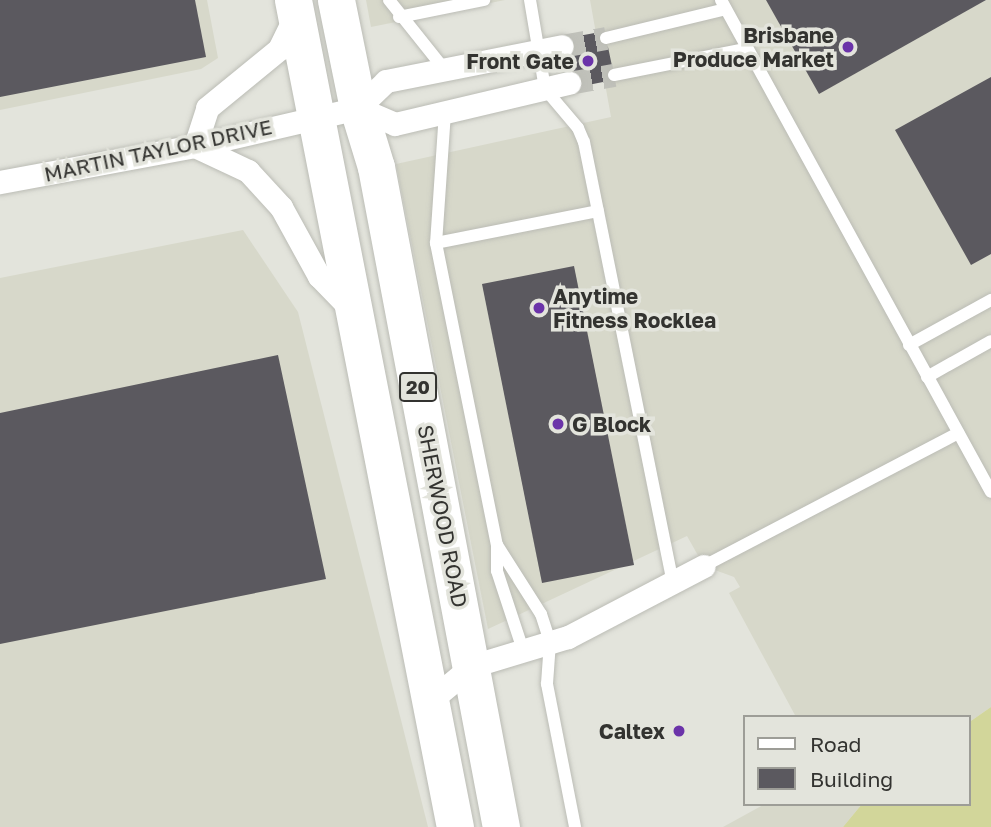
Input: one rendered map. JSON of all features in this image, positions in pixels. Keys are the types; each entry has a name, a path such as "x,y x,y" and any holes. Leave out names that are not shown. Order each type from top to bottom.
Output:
{"main road":[{"name":"SHERWOOD ROAD","path":"336,0 358,108 376,167 501,827"},
{"name":"20","path":"295,7 455,827"}],"street":[{"path":"295,7 279,49 207,108 195,146 248,172 281,207 319,276 354,312"},
{"path":"562,46 386,82 358,108 394,124 569,83"},
{"name":"MARTIN TAYLOR DRIVE","path":"0,182 195,146 358,108"},
{"path":"432,700 472,666 524,653 550,642 704,566"}],"lane":[{"path":"389,0 399,17 444,69"},
{"path":"399,17 484,0"},
{"path":"530,0 536,51 545,89 582,135 673,582"},
{"path":"606,38 723,5 991,492"},
{"path":"614,75 745,49"},
{"path":"445,112 436,243 497,545 497,571 524,653"},
{"path":"436,243 598,211"},
{"path":"909,345 991,300"},
{"path":"928,377 991,341"},
{"path":"704,566 958,433"},
{"path":"497,545 541,614 550,642 547,684 575,827"}],"shaded area":[{"path":"0,0 207,0 218,58 201,69 0,110"},
{"path":"366,0 505,0 371,27"},
{"path":"590,0 991,0 991,707 970,722 970,715 795,715 729,593 740,587 734,577 704,566 687,536 488,629 396,164 611,117"},
{"path":"243,230 298,312 428,827 0,827 0,278"},
{"path":"761,806 860,806 843,827 723,827"}],"green space":[{"path":"991,707 991,827 843,827 860,806 970,806 970,722"}],"building":[{"path":"0,0 195,0 206,57 0,97"},
{"name":"Brisbane Produce Market","path":"766,0 986,0 819,94"},
{"name":"Front Gate","path":"600,32 598,41 608,47 612,66 606,73 608,81 583,86 580,74 566,69 564,60 575,51 573,37"},
{"path":"991,77 991,254 971,265 895,130"},
{"name":"G Block","path":"574,266 634,565 542,583 482,284"},
{"path":"278,355 326,579 0,644 0,413"}],"tunnel":[{"path":"562,46 606,38"},
{"path":"569,83 614,75"}],"place":[{"name":"Brisbane Produce Market","path":"848,47"},
{"name":"Front Gate","path":"588,61"},
{"name":"Anytime Fitness Rocklea","path":"539,308"},
{"name":"G Block","path":"558,424"},
{"name":"Caltex","path":"679,731"}]}
